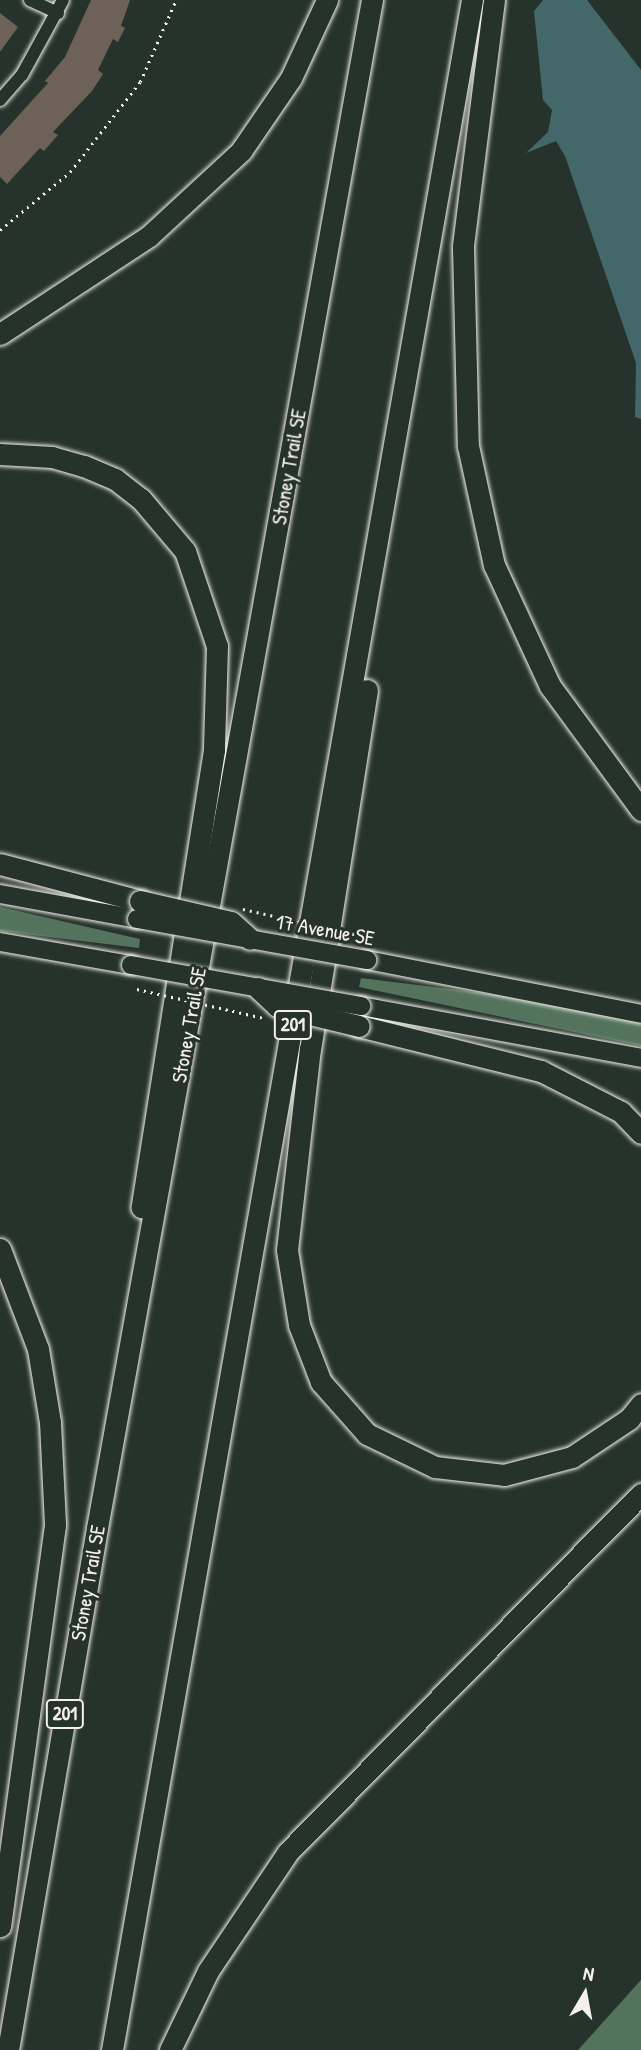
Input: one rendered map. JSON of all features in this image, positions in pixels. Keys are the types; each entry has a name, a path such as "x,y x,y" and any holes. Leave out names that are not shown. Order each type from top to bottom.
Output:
{"highway":[{"path":"0,334 149,236 241,151 291,78 327,0"},
{"name":"Stoney Trail SE","path":"8,2050 372,0"},
{"name":"201","path":"112,2050 383,521 472,0"},
{"path":"494,0 463,247 468,446 494,565 550,686 641,810"},
{"path":"0,454 52,457 84,466 115,479 141,499 185,551 217,646 214,751 120,1352 126,1378"},
{"path":"383,521 387,562 310,1048 287,1250 299,1325 321,1382 367,1434 435,1467 504,1475 572,1457 629,1419 641,1404"},
{"path":"0,864 139,910 231,922 250,939"},
{"path":"258,988 277,1006 360,1016 541,1071 621,1112 641,1133"},
{"path":"0,1249 38,1349 50,1422 55,1525 0,1926"},
{"path":"170,2050 208,1970 288,1852 641,1494"}],"main road":[{"path":"0,894 139,910"},
{"name":"17 Avenue SE","path":"250,939 641,1014"},
{"path":"0,942 258,988"},
{"path":"360,1016 641,1058"}],"street":[{"path":"30,0 58,13"},
{"path":"0,100 22,75 63,0"}],"path":[{"path":"0,230 69,172 139,82 176,0"},
{"path":"236,908 372,939"},
{"path":"138,989 274,1020"}],"green space":[{"path":"0,907 140,939 139,948 0,931"},
{"path":"361,978 498,995 641,1022 641,1046 359,987"},
{"path":"641,1980 641,2050 578,2050"}],"water":[{"path":"543,0 587,0 641,70 641,419 635,417 636,363 565,156 556,141 526,153 548,132 552,110 543,100 534,11"}],"building":[{"path":"91,0 130,0 121,26 125,28 118,42 113,39 98,70 103,74 92,91 53,132 58,135 44,151 40,148 7,184 0,177 0,136 48,83 45,81 65,57"},
{"path":"0,13 18,27 0,52"}]}
